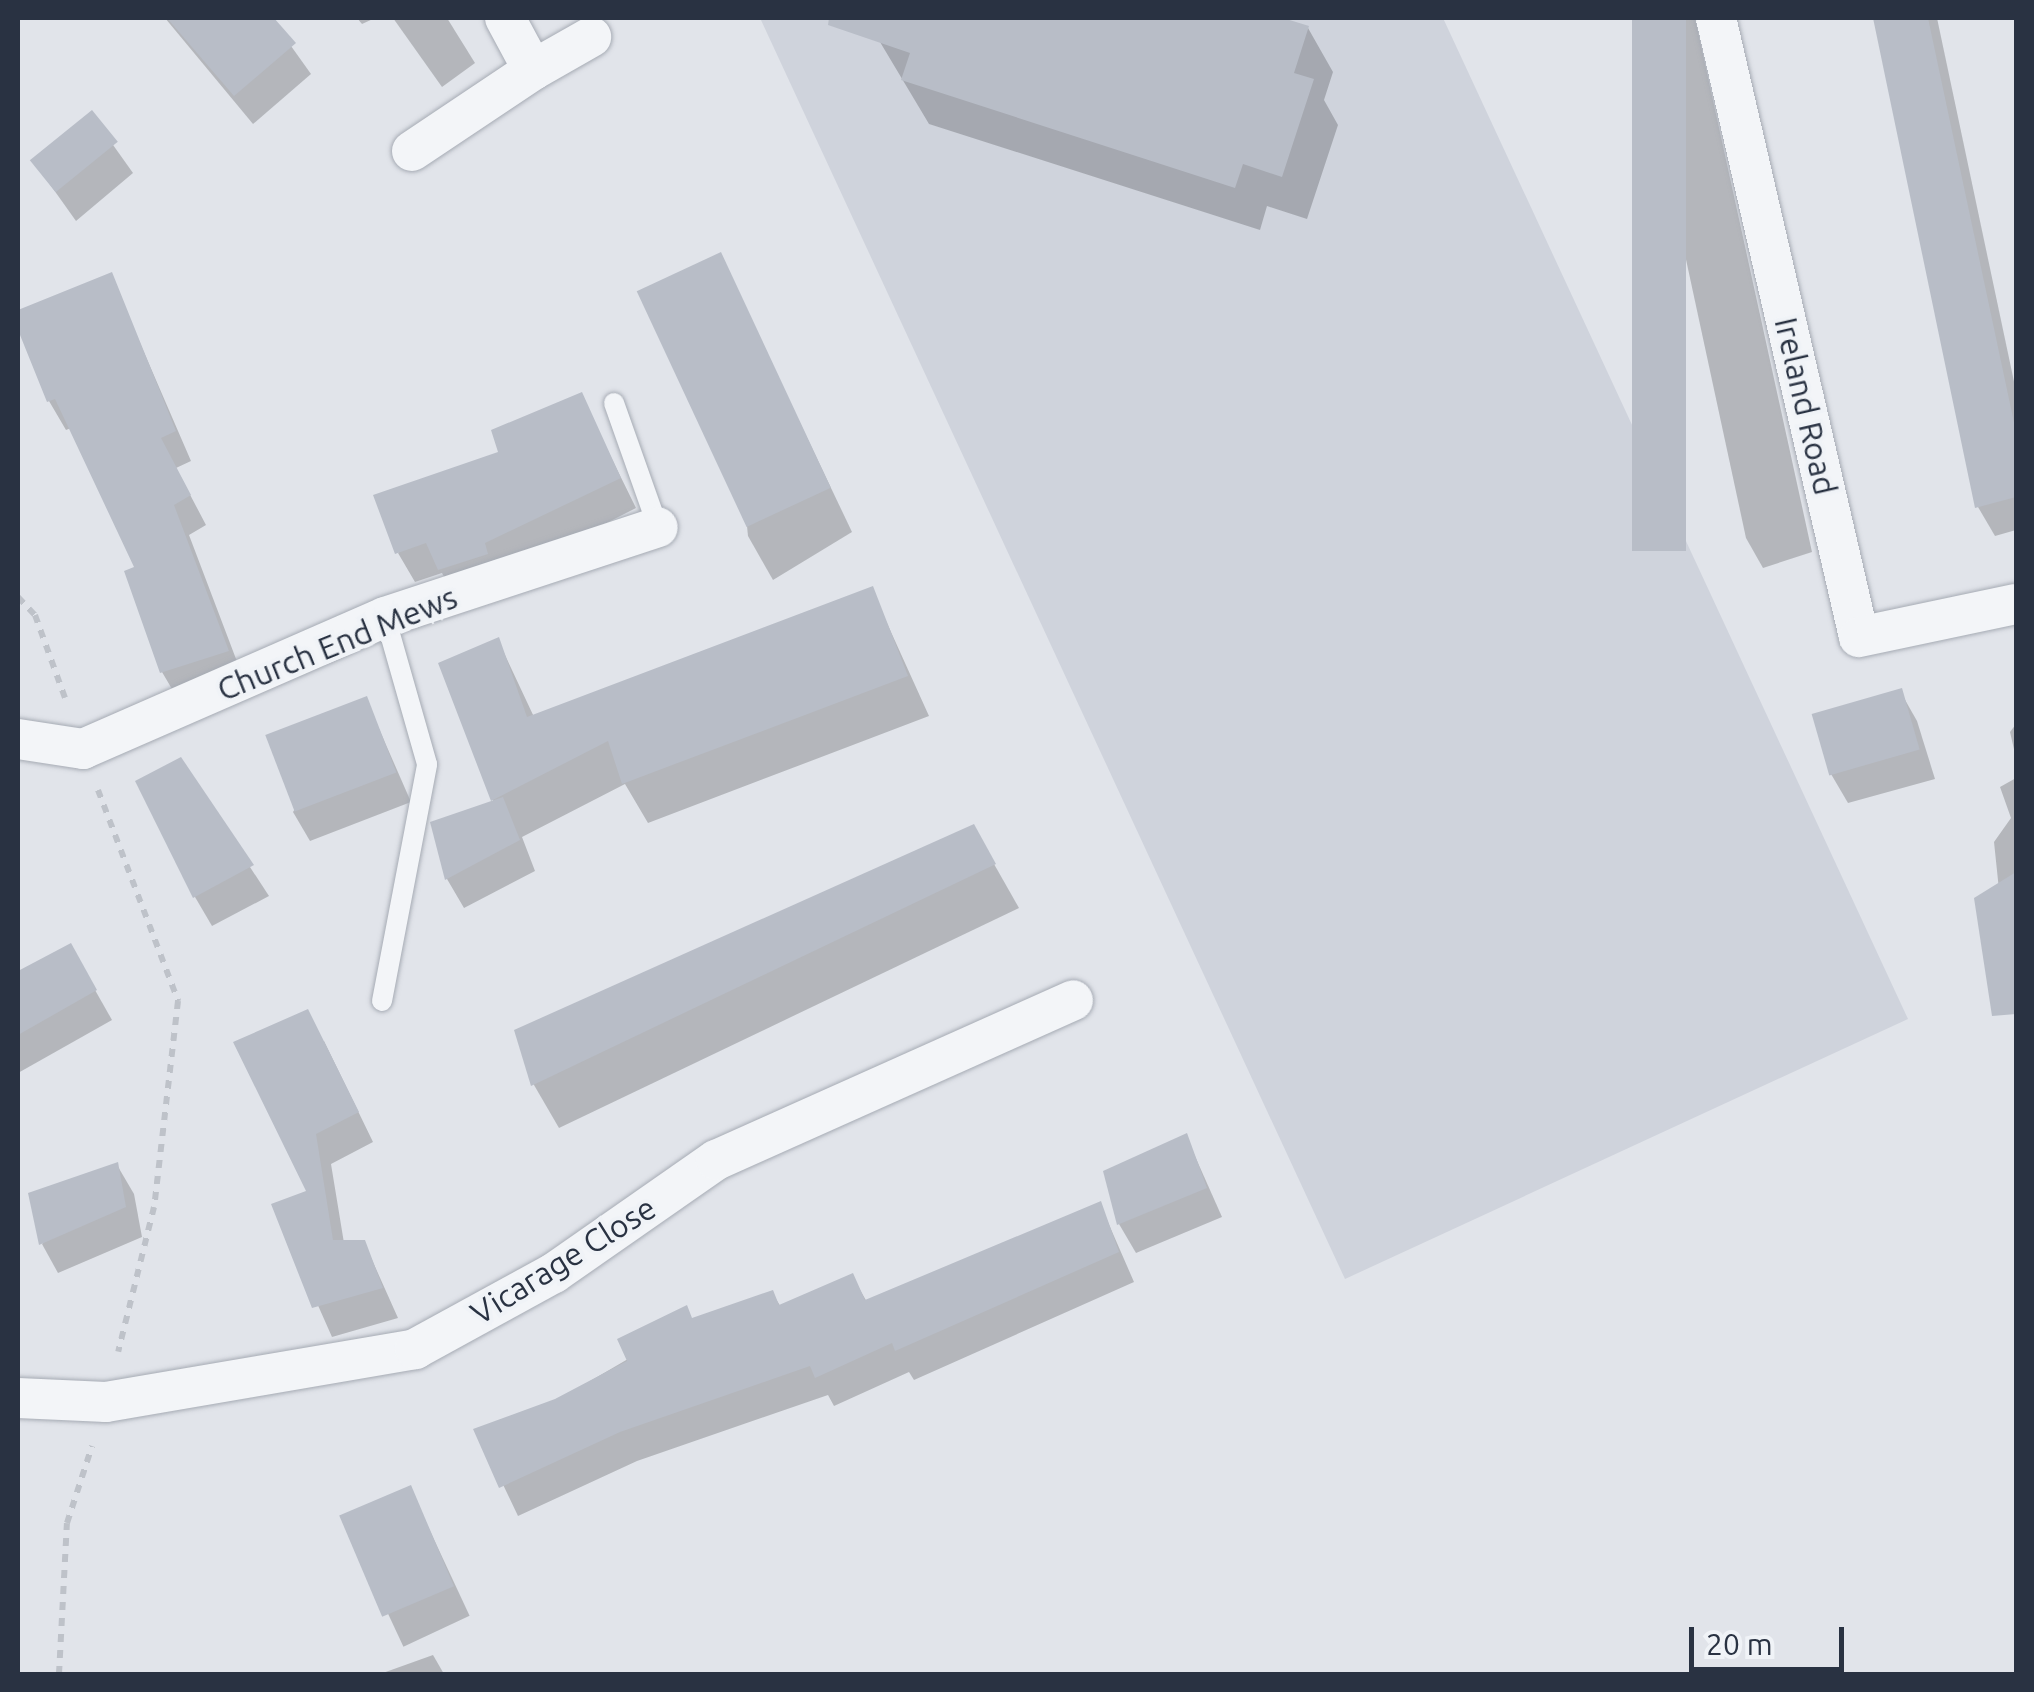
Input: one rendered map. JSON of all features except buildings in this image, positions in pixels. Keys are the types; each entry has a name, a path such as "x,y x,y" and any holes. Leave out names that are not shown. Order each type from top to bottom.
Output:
{"street":[{"path":"504,18 534,70"},
{"name":"Ireland Road","path":"1716,18 1859,637 2016,604"},
{"path":"412,151 592,36"},
{"name":"Church End Mews","path":"83,749 386,617 658,527"},
{"path":"18,739 83,749"},
{"name":"Vicarage Close","path":"18,1398 106,1402 414,1349 554,1273 716,1160 1073,1000"}],"lane":[{"path":"614,403 658,527"},
{"path":"382,1000 427,764 386,617"}],"path":[{"path":"18,597 35,615 178,1000 154,1207 106,1402 67,1523 60,1674"}],"shaded area":[{"path":"760,18 1443,18 1908,1019 1345,1279"}]}
